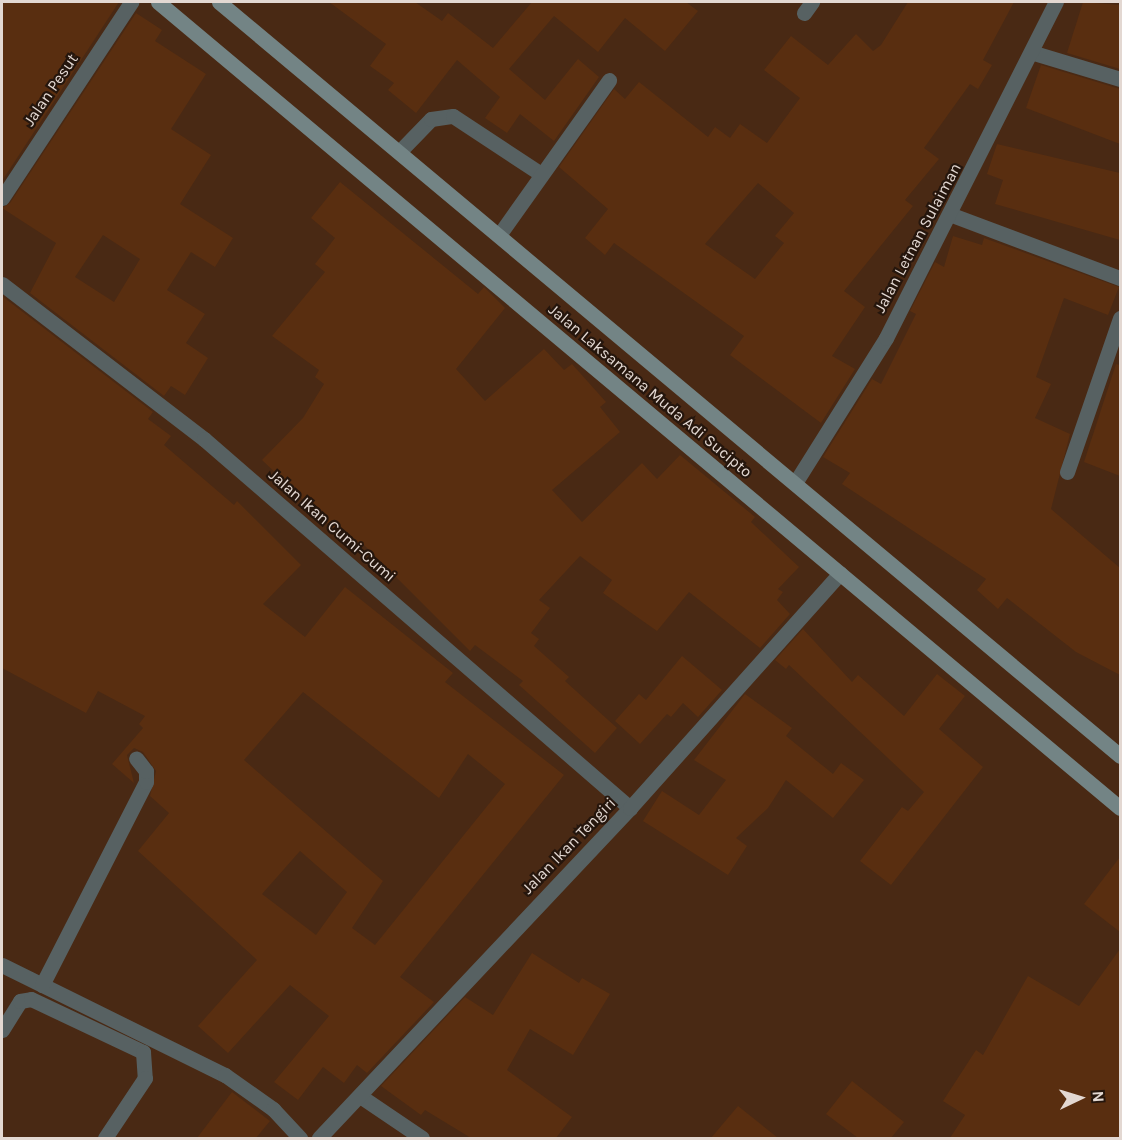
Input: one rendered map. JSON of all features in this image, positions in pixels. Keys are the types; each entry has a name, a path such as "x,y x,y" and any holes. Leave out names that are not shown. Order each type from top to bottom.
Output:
{"main road":[{"name":"Jalan Laksamana Muda Adi Sucipto","path":"158,2 1120,808"},
{"name":"Jalan Laksamana Muda Adi Sucipto","path":"219,2 1120,756"}],"street":[{"name":"Jalan Pesut","path":"2,198 132,2"},
{"name":"Jalan Letnan Sulaiman","path":"795,483 886,338 952,215 1034,53 1056,2"},
{"path":"1034,53 1120,79"},
{"path":"499,235 609,80"},
{"path":"399,152 431,119 453,116 541,174"},
{"path":"952,215 1120,278"},
{"name":"Jalan Ikan Cumi-Cumi","path":"2,284 204,439 630,808"},
{"path":"1067,472 1120,318"},
{"name":"Jalan Ikan Tengiri","path":"319,1138 630,808 840,573"},
{"path":"42,985 146,782 147,771 136,758"},
{"path":"2,965 225,1075 273,1110 300,1138"},
{"path":"2,1030 16,1006 31,999 143,1052 145,1078 105,1138"},
{"path":"360,1096 422,1138"}],"shaded area":[{"path":"2,2 1120,2 1120,1138 2,1138"}],"building":[{"path":"2,2 119,2 2,181"},
{"path":"329,2 415,2 442,21 448,13 493,48 532,2 686,2 698,11 665,51 625,18 598,52 554,16 509,69 545,100 578,59 599,77 554,141 520,114 507,133 485,118 500,97 457,60 416,113 388,90 394,83 370,66 386,44"},
{"path":"908,2 1014,2 983,60 992,65 978,89 970,84 924,148 939,159 905,200 913,206 844,291 865,307 832,356 855,369 821,423 730,355 744,336 614,243 605,255 585,238 608,209 559,167 614,89 625,99 639,82 708,137 715,127 730,138 740,124 767,143 800,98 764,70 791,36 828,65 856,34 873,51 881,45","holes":["758,183 794,213 775,236 784,243 755,279 705,244"]},
{"path":"1083,2 1120,5 1120,69 1067,53"},
{"path":"136,13 162,30 155,41 206,74 171,129 211,155 180,204 233,238 215,267 191,252 167,290 205,314 186,343 208,358 185,395 171,386 164,396 30,293 56,243 2,208 10,203","holes":["103,235 140,259 114,302 75,277"]},
{"path":"1041,65 1120,89 1120,144 1026,108"},
{"path":"997,144 1120,173 1120,240 995,204 1003,180 987,174"},
{"path":"340,182 478,294 484,287 505,308 456,369 485,401 544,349 564,370 572,364 606,402 600,407 620,432 552,490 582,522 642,463 657,479 680,455 755,517 751,522 799,567 778,589 783,592 777,600 790,614 760,648 689,592 657,631 603,593 612,580 580,556 539,600 550,608 531,633 539,639 534,646 569,677 565,681 617,728 595,753 519,685 523,681 475,645 470,651 361,542 354,548 262,460 303,418 324,384 315,377 319,370 272,336 325,272 315,264 335,238 311,218"},
{"path":"953,236 982,245 984,238 1119,287 1108,315 1064,298 1036,377 1051,384 1035,418 1070,434 1051,509 1120,568 1120,675 1076,652 1007,598 998,609 977,590 986,579 842,484 850,473 823,457 872,379 881,384 916,314 910,311 935,262 944,267"},
{"path":"2,296 153,412 148,419 171,436 164,445 234,505 237,501 301,565 263,604 305,637 345,587 453,673 445,682 564,775 400,977 434,1002 367,1073 357,1065 344,1083 323,1067 298,1100 274,1082 329,1016 290,985 228,1053 198,1026 257,960 138,851 169,813 150,796 156,771 143,752 134,748 127,755 134,783 112,764 143,728 139,724 145,716 98,691 86,713 2,668","holes":["303,692 439,798 468,754 505,784 375,945 352,928 383,881 244,760","300,851 347,892 316,935 262,894"]},
{"path":"1116,364 1120,365 1120,476 1084,462"},
{"path":"803,629 852,682 858,675 904,716 937,674 965,696 939,729 983,767 891,885 860,861 902,807 908,811 924,792 789,665 786,669 775,660"},
{"path":"682,656 722,690 698,717 683,703 671,717 667,714 640,744 615,721 639,694 646,700"},
{"path":"745,694 792,728 786,736 833,774 841,763 864,780 833,818 786,780 768,808 736,838 747,846 728,875 643,821 662,791 699,815 726,780 694,760"},
{"path":"1120,857 1120,932 1084,904"},
{"path":"1120,949 1120,1138 950,1138 965,1115 943,1101 976,1050 983,1055 1028,976 1079,1006"},
{"path":"532,953 579,983 582,978 610,994 573,1055 530,1029 507,1070 572,1117 556,1138 471,1138 425,1110 421,1115 381,1086 465,997 493,1015"},
{"path":"852,1081 904,1122 891,1138 858,1138 826,1114"},
{"path":"232,1092 270,1121 256,1138 197,1138"},
{"path":"738,1106 778,1138 711,1138"}]}
